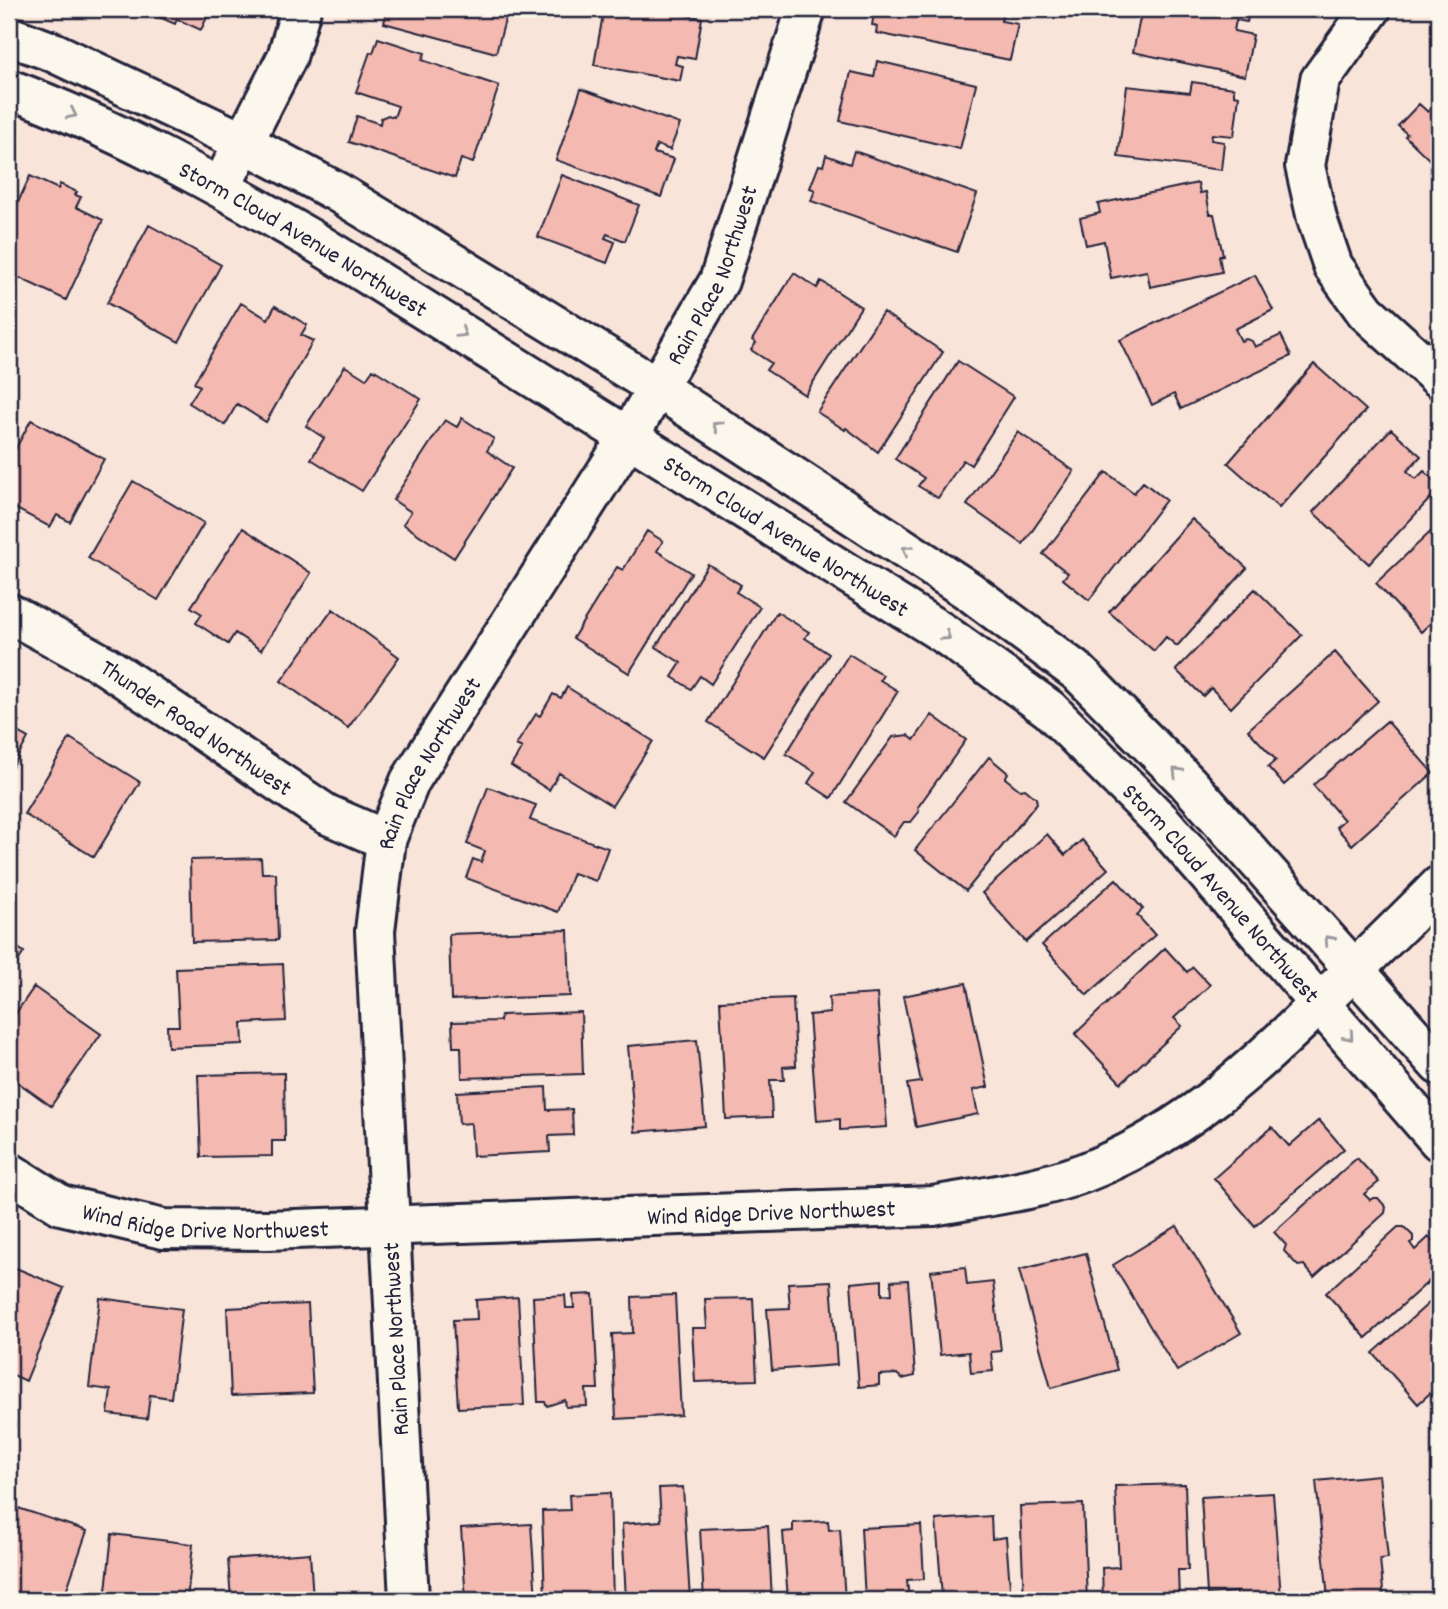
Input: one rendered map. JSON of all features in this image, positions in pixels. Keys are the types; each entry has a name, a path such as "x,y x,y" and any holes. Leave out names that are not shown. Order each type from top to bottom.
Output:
{"street":[{"path":"221,187 287,57 301,9"},
{"name":"Rain Place Northwest","path":"409,1600 375,931 386,839 410,781 629,436 719,281 806,9"},
{"path":"1371,9 1320,80 1305,166 1317,219 1332,266 1366,312 1439,378"},
{"name":"Storm Cloud Avenue Northwest","path":"9,36 53,51 245,143 337,192 658,388 969,591 1079,673 1187,782 1439,1065"},
{"name":"Storm Cloud Avenue Northwest","path":"9,89 59,107 221,187 320,245 943,633 1049,709 1162,822 1439,1140"},
{"name":"Thunder Road Northwest","path":"9,612 106,666 326,814 386,839"},
{"name":"Wind Ridge Drive Northwest","path":"9,1172 61,1205 163,1229 267,1230 933,1206 1036,1187 1097,1167 1177,1125 1233,1085 1439,886"}],"building":[{"path":"141,9 211,9 201,30 177,19 175,24"},
{"path":"381,9 508,9 496,53 384,23 387,11"},
{"path":"604,9 651,9 702,18 695,59 677,56 675,64 683,66 680,81 594,65"},
{"path":"875,9 1004,9 1001,21 1018,24 1010,60 876,33 877,26 872,25"},
{"path":"1142,9 1250,9 1247,22 1236,20 1234,31 1253,35 1245,76 1133,52"},
{"path":"378,38 425,53 422,60 499,86 473,163 461,159 455,178 349,142 357,116 380,124 381,118 388,115 394,117 398,106 356,92 370,52 373,53"},
{"path":"877,61 976,84 960,149 840,121 851,72 874,77"},
{"path":"1192,82 1234,88 1234,95 1239,96 1234,136 1212,134 1211,140 1224,142 1221,170 1118,157 1127,86 1190,93"},
{"path":"581,89 680,124 670,150 657,145 654,153 674,159 661,197 556,160"},
{"path":"1439,100 1439,169 1398,126 1419,104 1428,112"},
{"path":"854,151 977,194 957,252 811,201 815,190 810,188 826,155 850,164"},
{"path":"562,175 639,205 625,241 607,234 605,238 615,242 607,263 538,237"},
{"path":"30,176 58,189 60,184 77,192 75,195 81,197 76,207 103,220 66,300 9,273 9,222"},
{"path":"1198,183 1200,193 1206,192 1210,214 1214,214 1223,255 1219,256 1222,272 1150,287 1147,271 1111,278 1104,241 1086,245 1080,218 1100,213 1098,204"},
{"path":"149,225 221,265 179,342 107,303"},
{"path":"794,273 817,288 821,281 861,307 805,395 766,370 771,363 751,350 756,343 752,340"},
{"path":"1255,275 1273,310 1235,329 1241,341 1252,341 1255,347 1281,335 1291,356 1181,409 1174,394 1152,405 1120,340"},
{"path":"241,303 268,319 275,306 307,325 301,335 313,341 266,422 237,404 225,425 189,403 200,386 194,383"},
{"path":"883,312 943,352 878,452 846,428 845,430 817,412"},
{"path":"958,361 1014,397 971,465 963,460 938,498 918,486 924,478 895,459"},
{"path":"1314,364 1366,410 1279,508 1228,463"},
{"path":"345,366 366,379 373,369 421,399 362,491 311,459 324,438 306,426"},
{"path":"462,418 494,439 487,451 512,468 454,558 403,524 411,512 393,500 445,420 457,427"},
{"path":"31,420 104,459 70,522 57,515 50,527 9,505 9,461"},
{"path":"1391,429 1421,456 1407,471 1416,479 1424,471 1439,485 1439,489 1369,564 1313,512"},
{"path":"1018,432 1074,471 1023,544 967,505"},
{"path":"1106,472 1134,493 1143,482 1166,500 1089,600 1063,579 1068,573 1043,554"},
{"path":"133,481 204,523 158,600 88,558"},
{"path":"1192,519 1247,568 1177,646 1166,637 1154,651 1109,612"},
{"path":"1439,524 1439,615 1421,632 1376,583"},
{"path":"243,528 311,573 261,650 235,633 228,644 196,623 202,614 191,607"},
{"path":"647,531 663,541 657,551 691,573 629,673 573,638 617,567 623,570"},
{"path":"708,564 741,585 736,592 760,607 711,684 700,676 691,689 672,677 681,663 656,647"},
{"path":"1255,589 1302,635 1231,708 1211,688 1203,696 1176,670"},
{"path":"333,609 399,657 348,728 281,681"},
{"path":"777,612 809,632 805,638 829,654 764,757 708,722"},
{"path":"1335,652 1378,701 1284,785 1268,767 1276,760 1248,730"},
{"path":"849,654 883,675 880,680 898,691 831,798 808,783 815,772 786,754"},
{"path":"567,687 653,741 612,806 559,773 549,790 511,766 522,748 516,745 536,714 540,716 553,694 561,698"},
{"path":"9,697 17,702 9,716"},
{"path":"932,715 966,740 918,807 919,812 911,822 904,822 894,836 846,802 893,737 908,735 914,740"},
{"path":"9,716 19,721 14,730 28,738 9,773"},
{"path":"1387,721 1433,773 1352,845 1336,827 1344,820 1313,785"},
{"path":"70,738 140,782 94,857 24,814"},
{"path":"989,757 1008,773 1005,778 1020,790 1025,789 1036,798 1037,803 966,891 915,850"},
{"path":"488,787 536,805 530,820 608,848 596,881 573,873 558,912 466,878 473,859 481,862 485,851 467,844"},
{"path":"1047,834 1065,855 1082,840 1108,869 1026,942 982,893"},
{"path":"261,858 262,873 276,873 278,940 192,942 190,860"},
{"path":"1116,879 1143,909 1137,915 1155,935 1087,995 1042,945"},
{"path":"568,930 570,996 451,1000 449,934"},
{"path":"9,942 24,952 9,976"},
{"path":"1165,948 1187,972 1193,967 1210,985 1174,1018 1182,1026 1121,1083 1075,1034"},
{"path":"283,964 286,1021 242,1023 243,1044 168,1047 167,1026 179,1026 176,968"},
{"path":"966,983 988,1087 973,1090 978,1114 916,1127 907,1084 921,1082 903,996"},
{"path":"34,987 101,1034 51,1106 9,1076 9,1023"},
{"path":"877,994 887,1127 840,1130 840,1119 817,1121 809,1015 830,1013 829,997"},
{"path":"793,998 796,1066 783,1067 784,1080 770,1080 772,1117 726,1119 720,1001"},
{"path":"581,1012 583,1074 462,1078 461,1047 453,1047 452,1022 500,1021 501,1015"},
{"path":"697,1040 705,1126 635,1132 628,1046"},
{"path":"284,1073 285,1141 272,1141 272,1156 201,1157 198,1075"},
{"path":"546,1087 547,1110 572,1109 573,1135 549,1136 550,1152 473,1156 471,1123 459,1124 457,1092"},
{"path":"1319,1120 1344,1149 1255,1226 1214,1178 1272,1127 1289,1146"},
{"path":"1357,1158 1379,1182 1364,1194 1370,1200 1378,1198 1386,1207 1385,1213 1314,1277 1304,1265 1298,1266 1284,1251 1286,1245 1274,1232"},
{"path":"1177,1226 1241,1333 1177,1371 1113,1265"},
{"path":"1398,1227 1404,1227 1413,1236 1410,1243 1415,1250 1429,1237 1439,1249 1439,1272 1366,1338 1326,1293"},
{"path":"1086,1253 1117,1370 1051,1388 1019,1270"},
{"path":"11,1266 64,1288 26,1381 9,1373"},
{"path":"965,1267 967,1285 993,1282 1001,1351 991,1352 993,1371 971,1373 969,1352 940,1355 931,1271"},
{"path":"882,1280 882,1295 892,1294 891,1281 908,1280 915,1376 902,1379 897,1374 879,1375 879,1385 859,1387 851,1283"},
{"path":"831,1281 837,1365 772,1370 767,1309 790,1308 788,1283"},
{"path":"593,1294 598,1389 586,1389 587,1406 566,1407 565,1400 547,1406 545,1402 538,1402 533,1297 565,1295 566,1308 574,1308 573,1295"},
{"path":"1439,1294 1439,1385 1418,1404 1373,1353"},
{"path":"675,1295 681,1415 616,1419 612,1334 633,1333 632,1297"},
{"path":"518,1297 524,1405 458,1408 453,1320 477,1319 476,1300"},
{"path":"100,1298 182,1309 171,1398 150,1395 147,1419 108,1414 111,1390 89,1387"},
{"path":"753,1298 757,1380 695,1382 692,1328 707,1328 705,1299"},
{"path":"308,1304 313,1393 231,1396 227,1308"},
{"path":"1379,1475 1388,1558 1380,1559 1384,1600 1358,1600 1358,1596 1328,1598 1316,1481"},
{"path":"1185,1484 1188,1570 1178,1570 1179,1600 1103,1600 1102,1568 1119,1567 1115,1486"},
{"path":"683,1487 690,1600 626,1600 622,1524 661,1521 659,1488"},
{"path":"610,1493 613,1600 545,1600 542,1511 570,1510 569,1495"},
{"path":"1273,1493 1281,1597 1237,1600 1237,1592 1207,1594 1201,1497"},
{"path":"1083,1504 1087,1600 1024,1600 1020,1506"},
{"path":"9,1505 87,1531 63,1600 9,1600"},
{"path":"991,1516 992,1539 1006,1537 1011,1600 960,1600 960,1596 942,1597 936,1520"},
{"path":"828,1521 829,1530 840,1529 845,1600 788,1600 783,1532 793,1531 793,1523"},
{"path":"531,1524 536,1600 466,1600 461,1528"},
{"path":"921,1525 924,1579 907,1580 909,1600 865,1600 861,1528"},
{"path":"768,1526 772,1600 704,1600 700,1529"},
{"path":"112,1534 193,1544 187,1600 105,1600"},
{"path":"310,1553 313,1600 231,1600 228,1559"}]}
